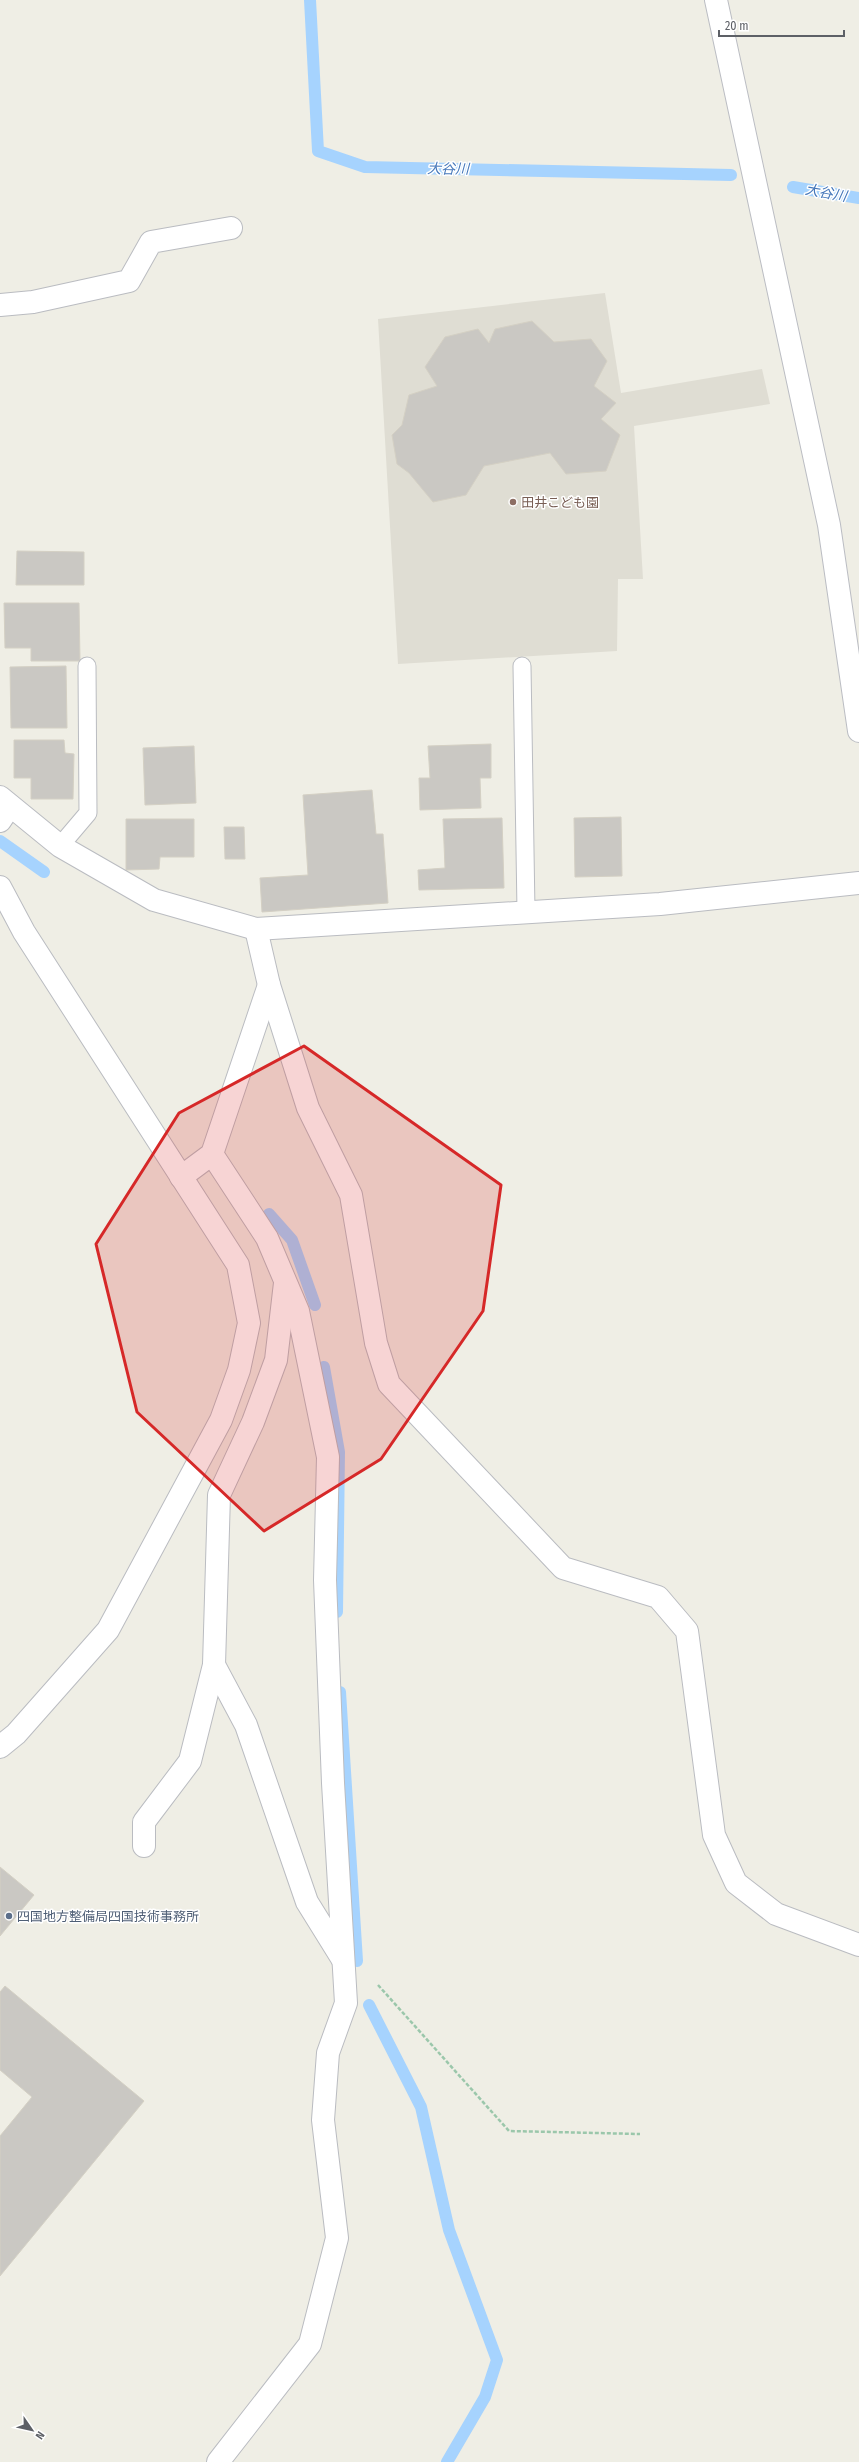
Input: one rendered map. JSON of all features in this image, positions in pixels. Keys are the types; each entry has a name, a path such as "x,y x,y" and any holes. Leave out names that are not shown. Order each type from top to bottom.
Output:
{"street":[{"path":"716,0 829,525 859,732"},
{"path":"0,305 33,302 128,281 151,242 231,228"},
{"path":"3,808 60,846 154,900 256,929 660,904 859,883"},
{"path":"0,887 24,932 238,1265 249,1323 239,1370 221,1420 108,1630 16,1734 0,1747"},
{"path":"256,929 269,985 308,1108 351,1195 376,1343 389,1384 563,1568 658,1596 687,1631 714,1835 736,1883 776,1914 859,1945"},
{"path":"181,1177 212,1154 269,985"},
{"path":"212,1154 267,1238 298,1311 328,1457 325,1580 333,1783 346,2004 328,2053 322,2120 337,2238 310,2344 218,2462"},
{"path":"144,1846 144,1822 190,1761 214,1665 219,1495 253,1422 276,1360 285,1282"},
{"path":"214,1665 246,1725 307,1902 344,1963"}],"lane":[{"path":"60,846 88,813 87,666"},
{"path":"522,666 526,912"}],"path":[{"path":"344,1963 381,1987 509,2131 640,2134"}],"highlighted area":[{"path":"304,1046 501,1185 483,1311 381,1459 264,1531 137,1412 96,1244 179,1113"}],"shaded area":[{"name":"田井こども園","path":"605,293 621,393 762,369 770,404 634,426 643,579 618,579 617,651 398,664 378,319"}],"building":[{"path":"532,321 554,342 591,339 607,361 594,386 616,403 601,419 620,435 606,471 566,474 550,453 484,466 466,495 433,502 409,473 397,464 392,435 402,425 409,395 437,386 425,367 445,337 478,329 489,343 495,329"},
{"path":"17,551 84,552 84,585 16,585"},
{"path":"4,603 79,603 80,661 31,661 31,648 5,648"},
{"path":"66,666 67,728 11,728 10,667"},
{"path":"14,740 64,740 65,753 74,754 73,799 31,799 31,778 14,778"},
{"path":"491,744 491,778 480,778 481,808 420,810 419,778 430,778 428,746"},
{"path":"194,746 196,803 145,805 143,748"},
{"path":"372,790 376,834 383,834 388,903 262,912 260,878 308,875 303,795"},
{"path":"621,817 622,876 575,877 574,818"},
{"path":"502,818 504,888 419,890 418,870 445,868 443,819"},
{"path":"126,819 194,819 194,857 160,857 159,869 126,870"},
{"path":"224,827 244,827 245,859 225,859"},
{"name":"四国地方整備局四国技術事務所","path":"0,1867 34,1895 0,1936"},
{"path":"5,1986 144,2101 0,2276 0,2136 32,2097 0,2070 0,1992"}],"waterway":[{"name":"大谷川","path":"310,0 318,151 365,167 731,175"},
{"name":"大谷川","path":"793,187 859,198"},
{"path":"0,841 44,872"},
{"path":"269,1214 292,1240 315,1305"},
{"path":"324,1367 339,1452 337,1612"},
{"path":"340,1692 357,1961"},
{"path":"369,2005 421,2107 449,2230 497,2360 485,2397 447,2462"}],"place":[{"name":"田井こども園","path":"513,502"},
{"name":"四国地方整備局四国技術事務所","path":"9,1916"}]}
